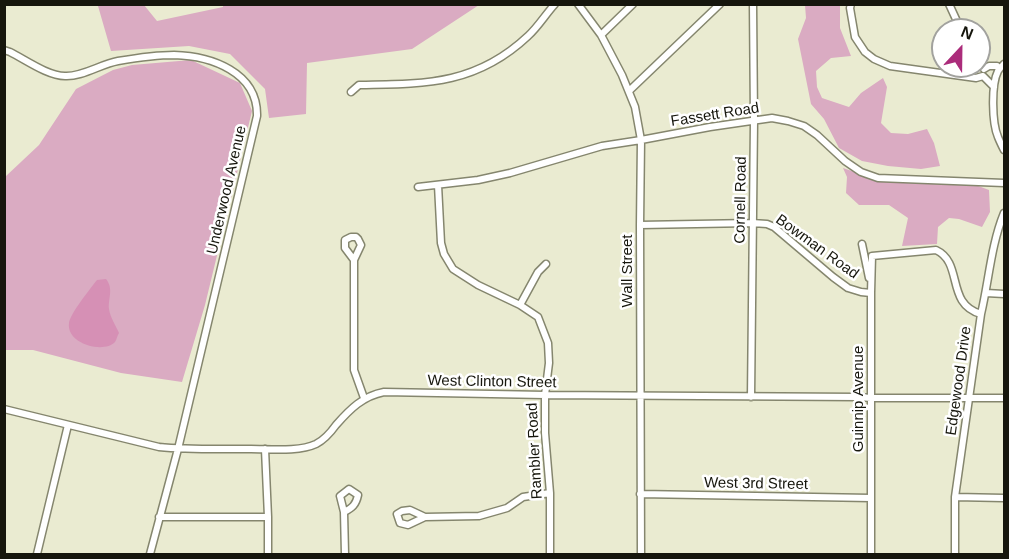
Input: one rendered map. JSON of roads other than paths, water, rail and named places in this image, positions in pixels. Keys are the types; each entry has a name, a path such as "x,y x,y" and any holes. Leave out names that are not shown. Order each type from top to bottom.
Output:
{"street":[{"path":"351,92 359,85 432,83 484,67 529,35 555,4"},
{"name":"Wall Street","path":"578,4 601,35 622,75 635,107 641,140 641,555"},
{"path":"601,35 633,4"},
{"path":"629,91 720,4"},
{"name":"Cornell Road","path":"751,396 753,4"},
{"path":"851,4 855,37 865,52 882,64 931,72"},
{"path":"949,4 955,18"},
{"name":"Underwood Avenue","path":"4,50 48,72 67,77 118,61 160,55 192,57 235,72 255,95 257,116 178,449 150,555"},
{"path":"1005,64 999,69 994,87 994,125 1005,150"},
{"path":"991,66 997,66 999,69"},
{"path":"985,78 994,87"},
{"name":"Fassett Road","path":"418,187 478,180 510,173 602,146 772,118 804,126 845,161 861,172 878,178 1005,183"},
{"name":"Rambler Road","path":"438,185 441,243 444,254 453,269 478,285 520,305 538,318 548,342 545,433 550,493 550,555"},
{"name":"Edgewood Drive","path":"955,555 955,497 981,314 995,236 1005,213"},
{"name":"Bowman Road","path":"640,225 768,224 848,288 872,293"},
{"name":"Guinnip Avenue","path":"862,244 872,293 871,555"},
{"path":"872,293 872,256 934,249 942,252 948,259 958,293 964,304 974,312 981,314"},
{"path":"4,409 159,447 265,449 302,448 318,443 330,433 346,413 364,398 354,370 354,260"},
{"path":"520,305 538,272 546,264"},
{"path":"986,293 1005,294"},
{"name":"West Clinton Street","path":"364,398 384,392 859,397 871,399 1005,398"},
{"path":"37,555 68,425"},
{"path":"265,449 268,555"},
{"path":"425,518 479,516 507,507 523,497 550,493"},
{"name":"West 3rd Street","path":"640,494 871,498"},
{"path":"955,497 1005,498"},
{"path":"345,512 345,555"},
{"path":"159,517 268,517"}]}
